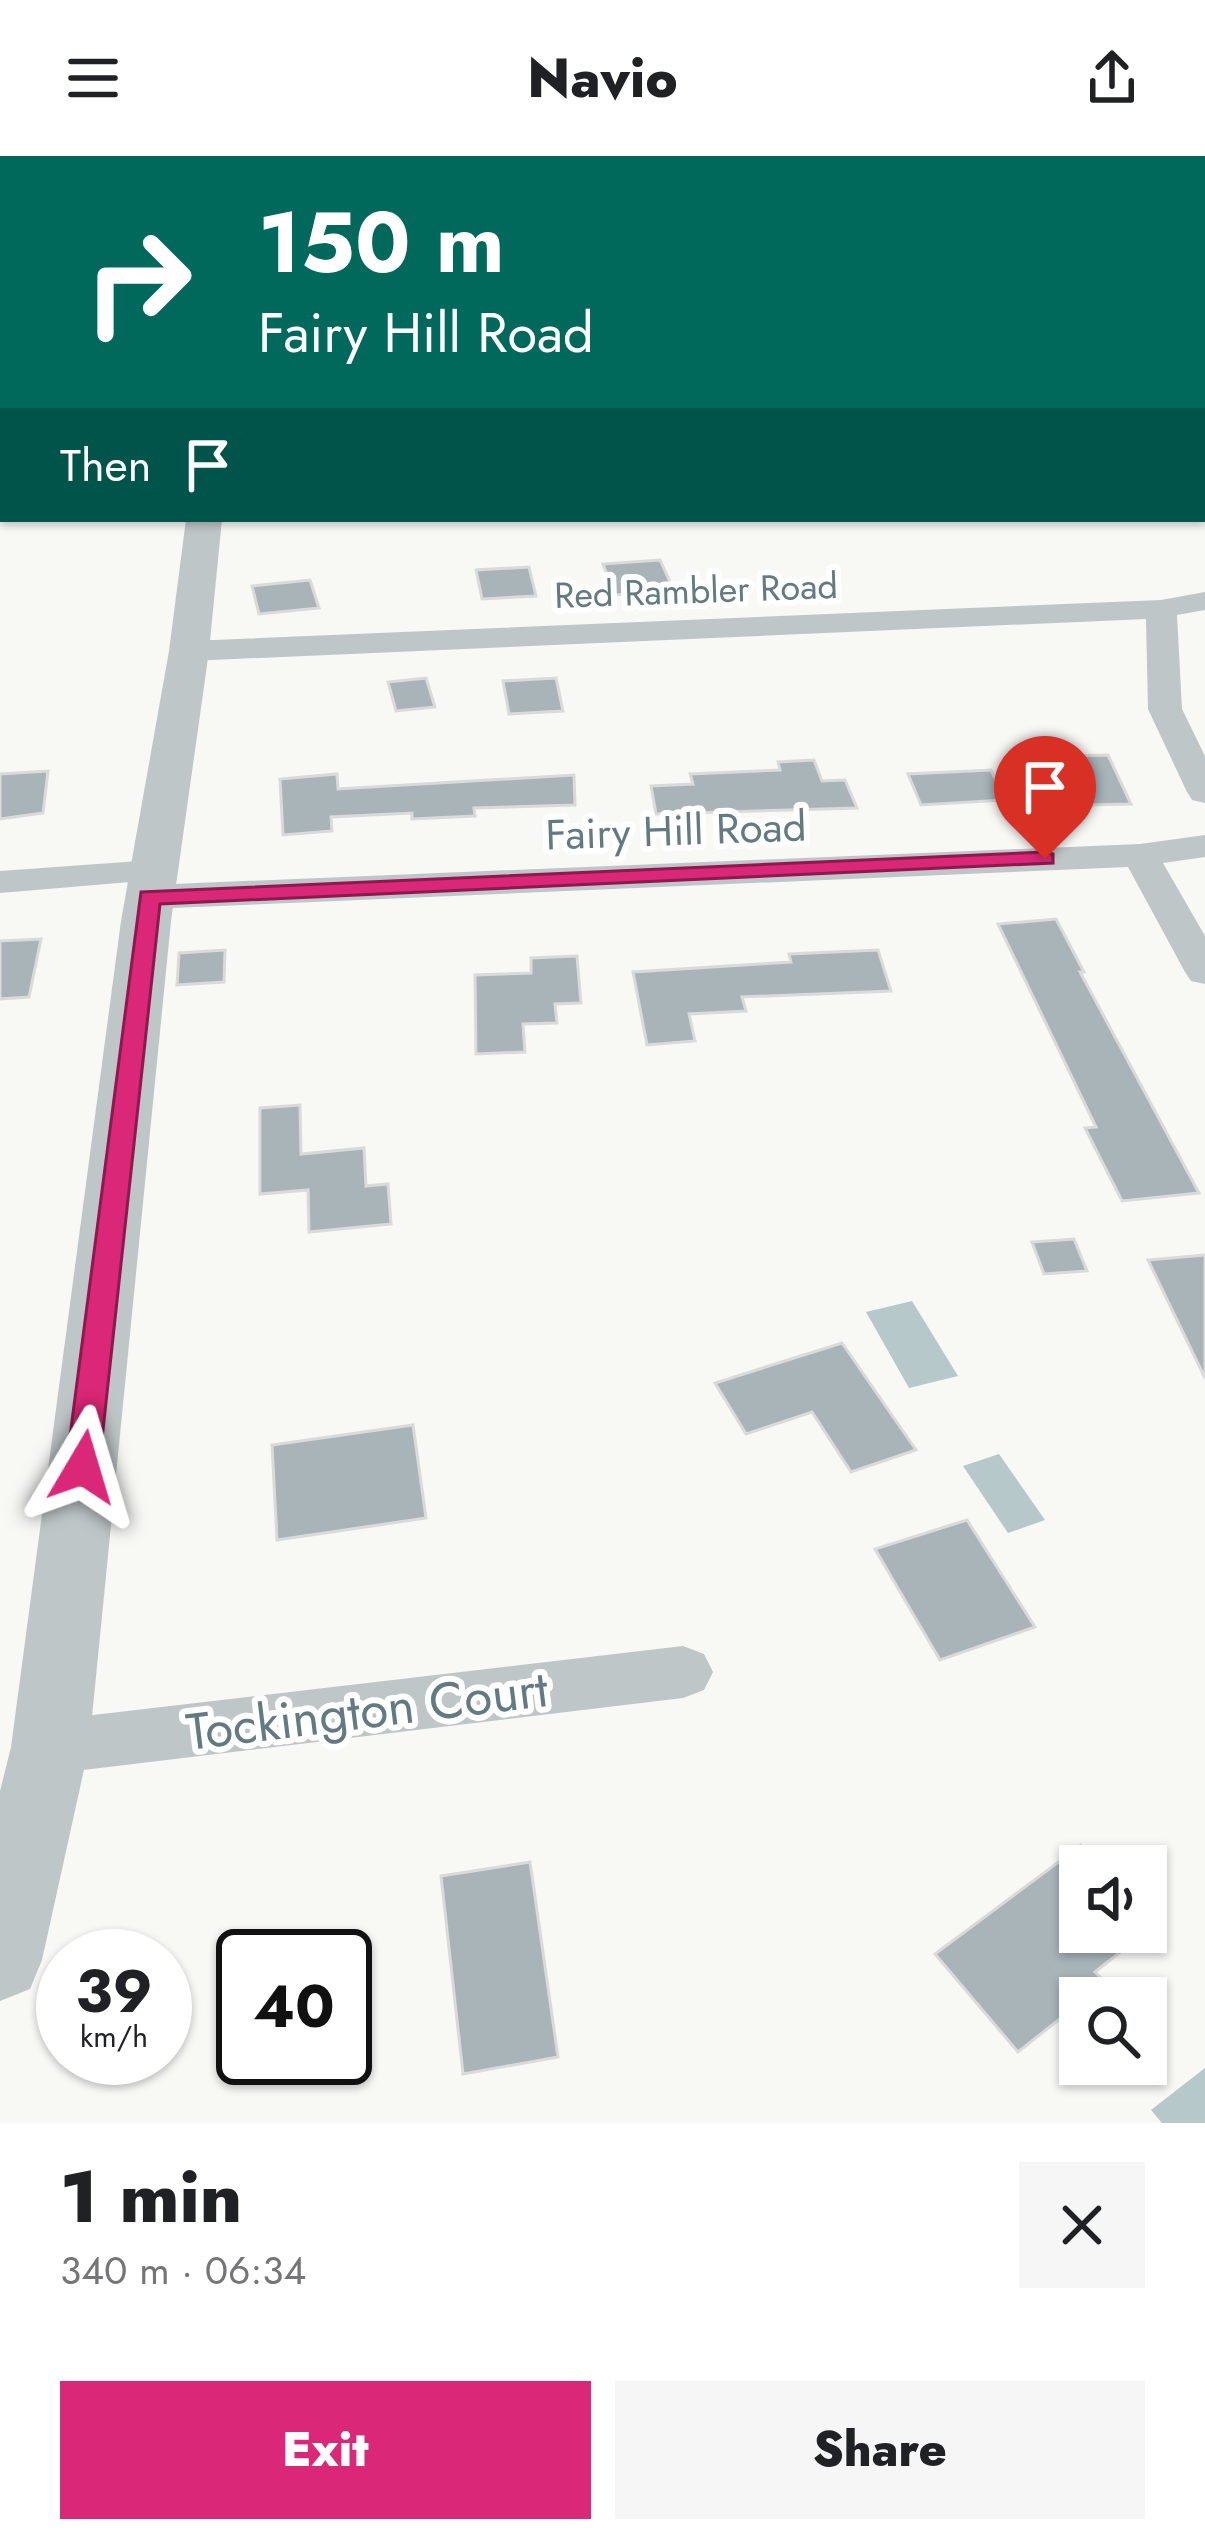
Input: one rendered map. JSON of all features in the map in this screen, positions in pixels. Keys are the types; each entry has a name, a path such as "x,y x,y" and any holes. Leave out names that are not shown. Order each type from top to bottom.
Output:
{"street":[{"path":"0,1960 50,1747 151,884 205,522"},
{"name":"Red Rambler Road","path":"189,651 1161,609 1205,601"},
{"path":"1161,609 1166,709 1205,792"},
{"name":"Fairy Hill Road","path":"0,882 151,884 1140,855 1205,846"},
{"path":"1140,855 1205,971"},
{"name":"Tockington Court","path":"50,1747 683,1672"}],"shaded area":[{"path":"912,1301 958,1376 909,1388 866,1312"},
{"path":"999,1454 1045,1520 1008,1533 963,1466"},
{"path":"1205,2068 1205,2123 1162,2123 1151,2110"}],"building":[{"path":"660,560 674,591 615,595 603,564"},
{"path":"529,567 536,596 482,599 476,570"},
{"path":"310,580 319,608 259,614 252,586"},
{"path":"426,678 435,707 396,711 388,682"},
{"path":"556,678 563,711 509,714 503,681"},
{"path":"1108,755 1131,804 1087,805 1066,756"},
{"path":"814,760 822,781 845,780 857,808 656,814 651,786 693,784 690,774 780,770 778,762"},
{"path":"991,770 1005,800 921,805 908,774"},
{"path":"48,771 43,813 0,819 0,774"},
{"path":"337,774 338,789 574,775 575,805 474,808 475,816 331,817 332,831 283,835 280,779"},
{"path":"1056,919 1199,1193 1122,1201 1085,1128 1096,1127 998,924"},
{"path":"41,939 29,997 0,999 0,941"},
{"path":"225,950 224,982 177,985 179,953"},
{"path":"878,950 891,991 742,997 746,1011 689,1014 695,1041 647,1045 633,972 791,962 789,954"},
{"path":"577,956 581,1003 555,1004 557,1023 523,1024 525,1052 476,1054 475,975 531,973 531,958"},
{"path":"300,1105 301,1154 364,1148 366,1186 388,1184 391,1224 309,1232 308,1190 260,1194 260,1108"},
{"path":"1074,1239 1087,1271 1044,1274 1032,1242"},
{"path":"1205,1255 1205,1378 1148,1260"},
{"path":"842,1343 916,1450 851,1472 812,1412 746,1434 715,1383"},
{"path":"413,1425 426,1518 277,1540 272,1445"},
{"path":"967,1520 1035,1627 940,1660 875,1549"},
{"path":"530,1862 558,2057 463,2074 441,1876"},
{"path":"1059,1862 1059,1953 1119,1953 1095,1972 1100,1977 1059,1977 1059,2020 1018,2052 935,1954"}],"route":[{"path":"83,1467 149,897 1045,859"}]}
